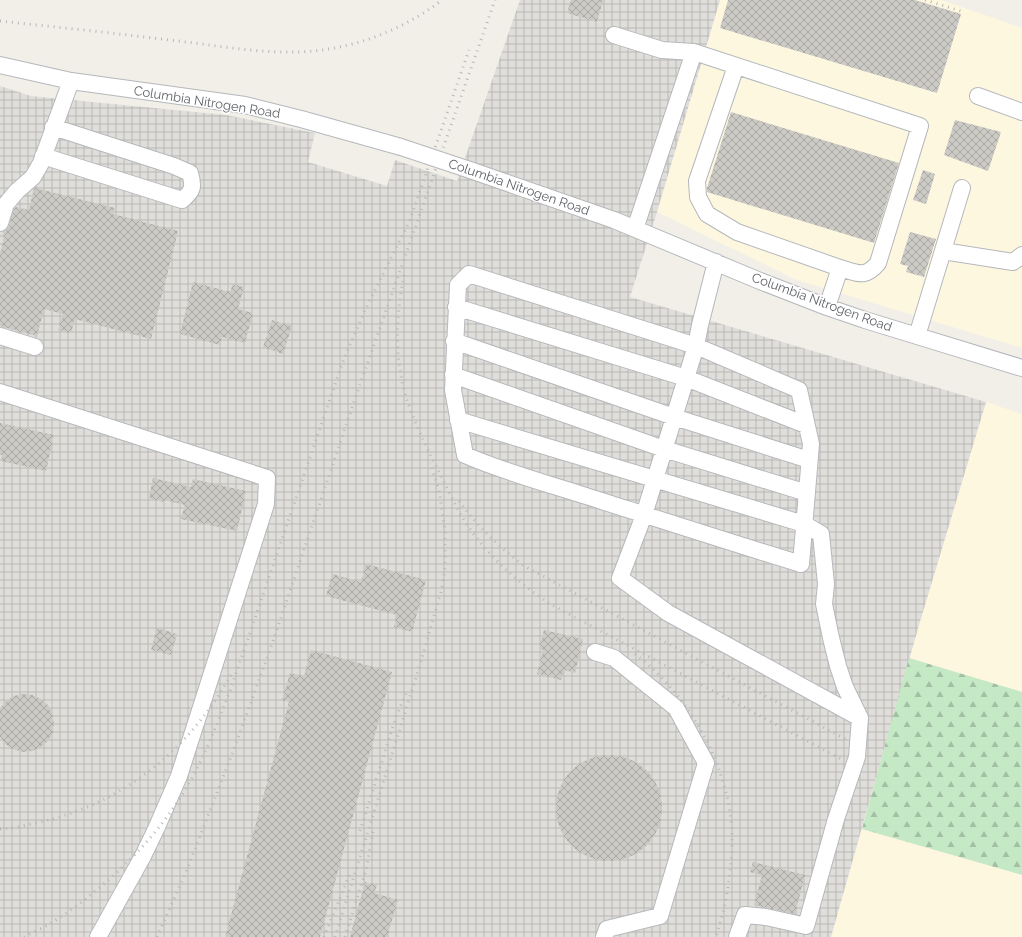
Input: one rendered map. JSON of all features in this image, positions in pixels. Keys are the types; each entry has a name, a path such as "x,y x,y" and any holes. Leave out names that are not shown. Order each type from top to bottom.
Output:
{"street":[{"path":"614,35 662,50 694,52 920,126 878,263 866,273 860,274 840,268 737,232 707,214 698,197 697,181 736,66"},
{"path":"635,229 694,52"},
{"name":"Columbia Nitrogen Road","path":"0,65 70,81 251,107 301,118 401,147 569,203 826,307 1022,368"},
{"path":"0,223 6,204 17,191 33,177 43,156 70,81"},
{"path":"978,96 1022,112"},
{"path":"43,156 182,200 190,193 193,182 190,173 174,166 53,127"},
{"path":"917,336 962,188"},
{"path":"943,251 1013,262 1022,255"},
{"path":"716,262 696,346 644,515 620,578 668,614 860,718"},
{"path":"826,307 840,268"},
{"path":"469,274 696,346 799,390 810,444 801,564 487,465 465,455 453,390 456,306 458,286 469,274"},
{"path":"456,306 686,378 806,425"},
{"path":"0,336 35,347"},
{"path":"454,341 674,417 809,460"},
{"path":"453,375 664,449 807,493"},
{"path":"0,392 267,478 266,504 179,776 143,856 98,937"},
{"path":"458,420 804,524 821,534 826,584 824,604 830,638 845,687 860,718 857,758 836,819 806,926 766,917 745,915 738,937"},
{"path":"595,652 614,658 676,708 706,763 660,916 607,929 604,937"}],"shaded area":[{"path":"520,0 720,0 630,297 986,402 919,625 831,937 0,937 0,86 31,96 226,115 315,133 308,162 387,186 395,160 457,181"},
{"path":"720,0 941,0 1022,28 1022,348 797,280 657,212"},
{"path":"986,402 1022,414 1022,692 909,658"},
{"path":"862,829 1022,875 1022,937 831,937"}],"green space":[{"path":"909,658 1022,692 1022,875 862,829"}],"building":[{"path":"571,0 603,0 597,22 567,13"},
{"path":"728,0 915,0 961,14 937,93 720,28"},
{"path":"731,112 899,163 874,243 707,192"},
{"path":"955,120 1001,132 988,171 944,155"},
{"path":"923,170 935,174 926,204 913,200"},
{"path":"34,188 115,208 113,214 178,231 151,339 75,319 71,333 58,330 63,314 44,309 37,336 0,326 0,254 6,230 9,226 14,209 16,207 29,210"},
{"path":"910,232 936,239 924,277 906,272 908,266 900,264"},
{"path":"193,282 230,292 233,284 244,287 238,309 253,313 245,343 222,337 220,345 180,334"},
{"path":"272,320 292,326 283,354 263,347"},
{"path":"0,423 54,435 46,471 1,461"},
{"path":"153,478 191,487 193,479 246,491 237,531 181,519 185,505 164,500 163,502 149,498"},
{"path":"366,564 426,580 412,632 394,627 397,615 326,596 332,574 361,582"},
{"path":"157,628 177,634 171,655 151,650"},
{"path":"544,630 583,639 575,673 564,670 561,680 537,674 543,650 539,649"},
{"path":"311,650 392,672 320,937 225,937 289,702 282,700 290,673 304,676"},
{"path":"23,694 32,695 41,699 48,705 54,722 53,732 48,741 41,747 32,751 22,752 5,744 0,737 0,709 6,701 14,696"},
{"path":"609,755 629,759 646,771 658,788 662,808 658,828 646,845 629,857 609,861 589,857 572,845 560,828 556,808 560,788 572,771 589,759"},
{"path":"753,862 805,875 795,914 754,905 762,875 750,872"},
{"path":"365,882 377,885 374,893 398,900 387,937 350,937"}],"railway":[{"path":"0,21 243,49 287,52 328,49 369,39 407,23 442,0"},
{"path":"157,937 186,872 234,749 271,647 356,396 495,0"},
{"path":"925,0 964,12"},
{"path":"24,937 48,925 68,912 120,870 136,854 164,821 185,791 200,763 230,691 342,364 365,310 410,220 469,50"},
{"path":"404,275 400,298 397,334 398,357 405,393 417,427 433,460 458,510 480,543 513,576 550,604 843,760"},
{"path":"335,937 422,658 442,588 445,568 445,530 439,490 430,463"},
{"path":"459,501 490,537 526,567 849,741"},
{"path":"635,654 655,671 673,690 689,712 704,736 716,761 724,787 730,813 732,852 728,889 716,937"},
{"path":"0,829 53,819 82,809 109,797 134,782 158,764 179,745 216,699 232,673"},
{"path":"360,831 396,717 408,689"},
{"path":"345,937 366,870 374,827"},
{"path":"324,937 351,871"}]}
